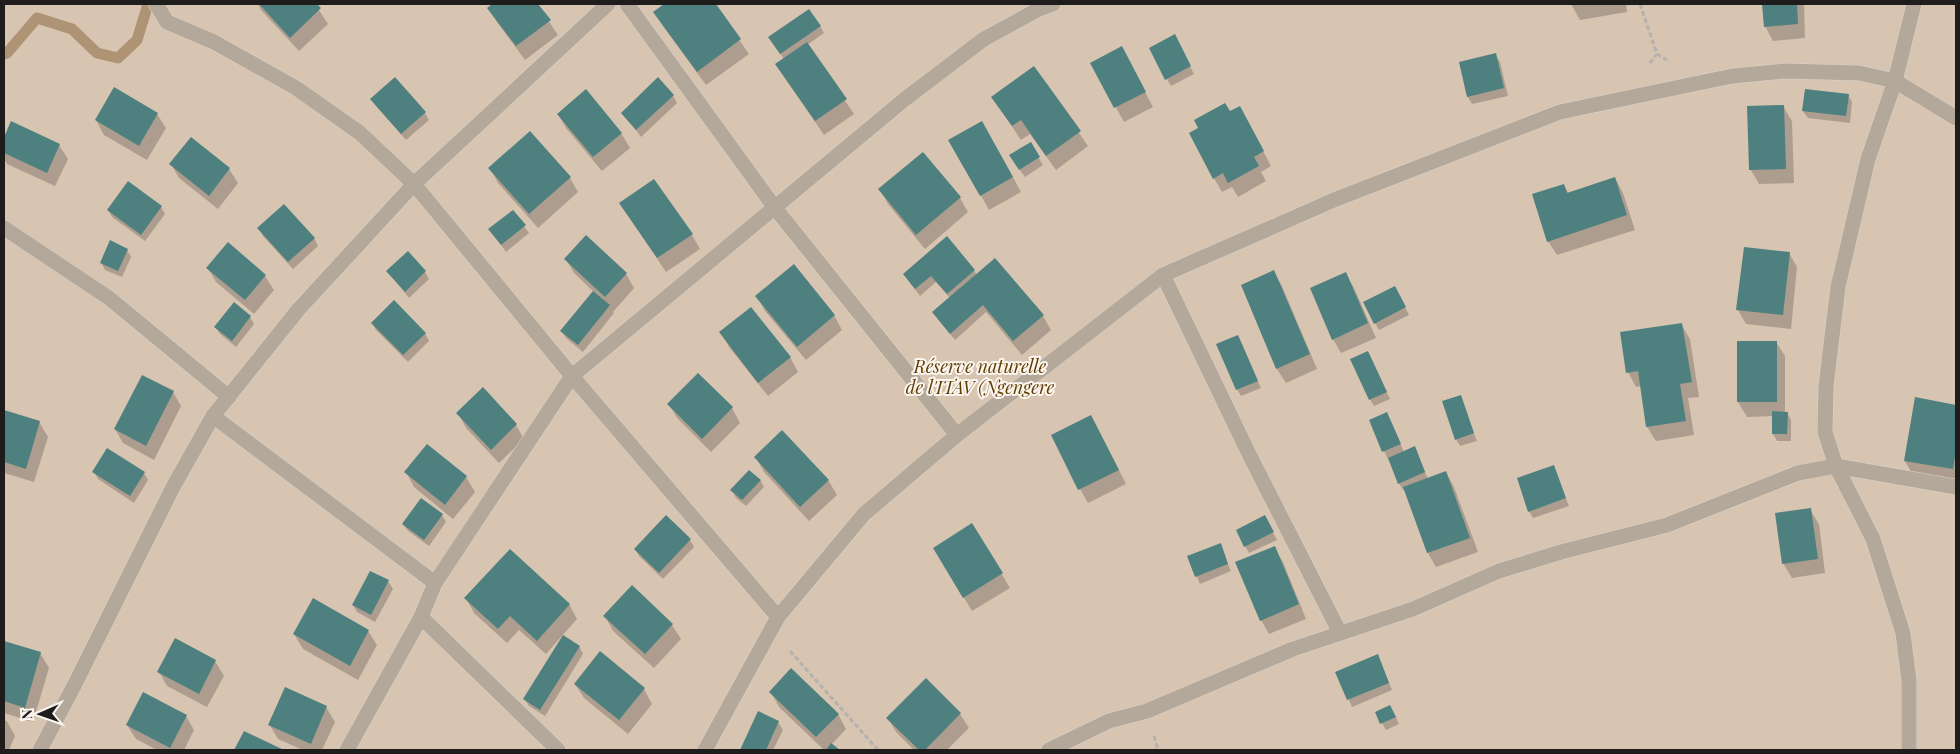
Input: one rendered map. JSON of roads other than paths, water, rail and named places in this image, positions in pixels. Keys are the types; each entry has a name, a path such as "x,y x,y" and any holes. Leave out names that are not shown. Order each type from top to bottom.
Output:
{"street":[{"path":"156,4 167,22 214,42 296,88 360,134 414,184 774,623"},
{"path":"40,750 79,676 173,486 213,416 298,310 414,184 608,4"},
{"path":"627,4 775,208 957,435"},
{"path":"347,750 420,617 435,583 572,376 905,99 984,38 1039,9 1053,4"},
{"path":"1909,750 1909,681 1903,633 1873,540 1836,466 1825,432 1826,386 1838,287 1868,159 1895,81 1914,4"},
{"path":"705,750 774,623 864,514 957,435 1163,275 1334,200 1560,112 1733,76 1785,71 1860,73 1895,81 1956,118"},
{"path":"4,228 109,298 229,397"},
{"path":"1163,275 1249,454 1340,633"},
{"path":"213,416 435,583"},
{"path":"1049,750 1109,721 1147,710 1293,649 1413,609 1500,571 1561,552 1668,526 1798,473 1836,466 1956,487"},
{"path":"420,617 558,750"}],"waterway":[{"path":"4,54 7,53 37,18 72,29 97,53 118,58 137,40 148,4"}],"park label":[{"name":"Réserve naturelle de l'ITAV (Ngengere","path":"980,377"}]}
